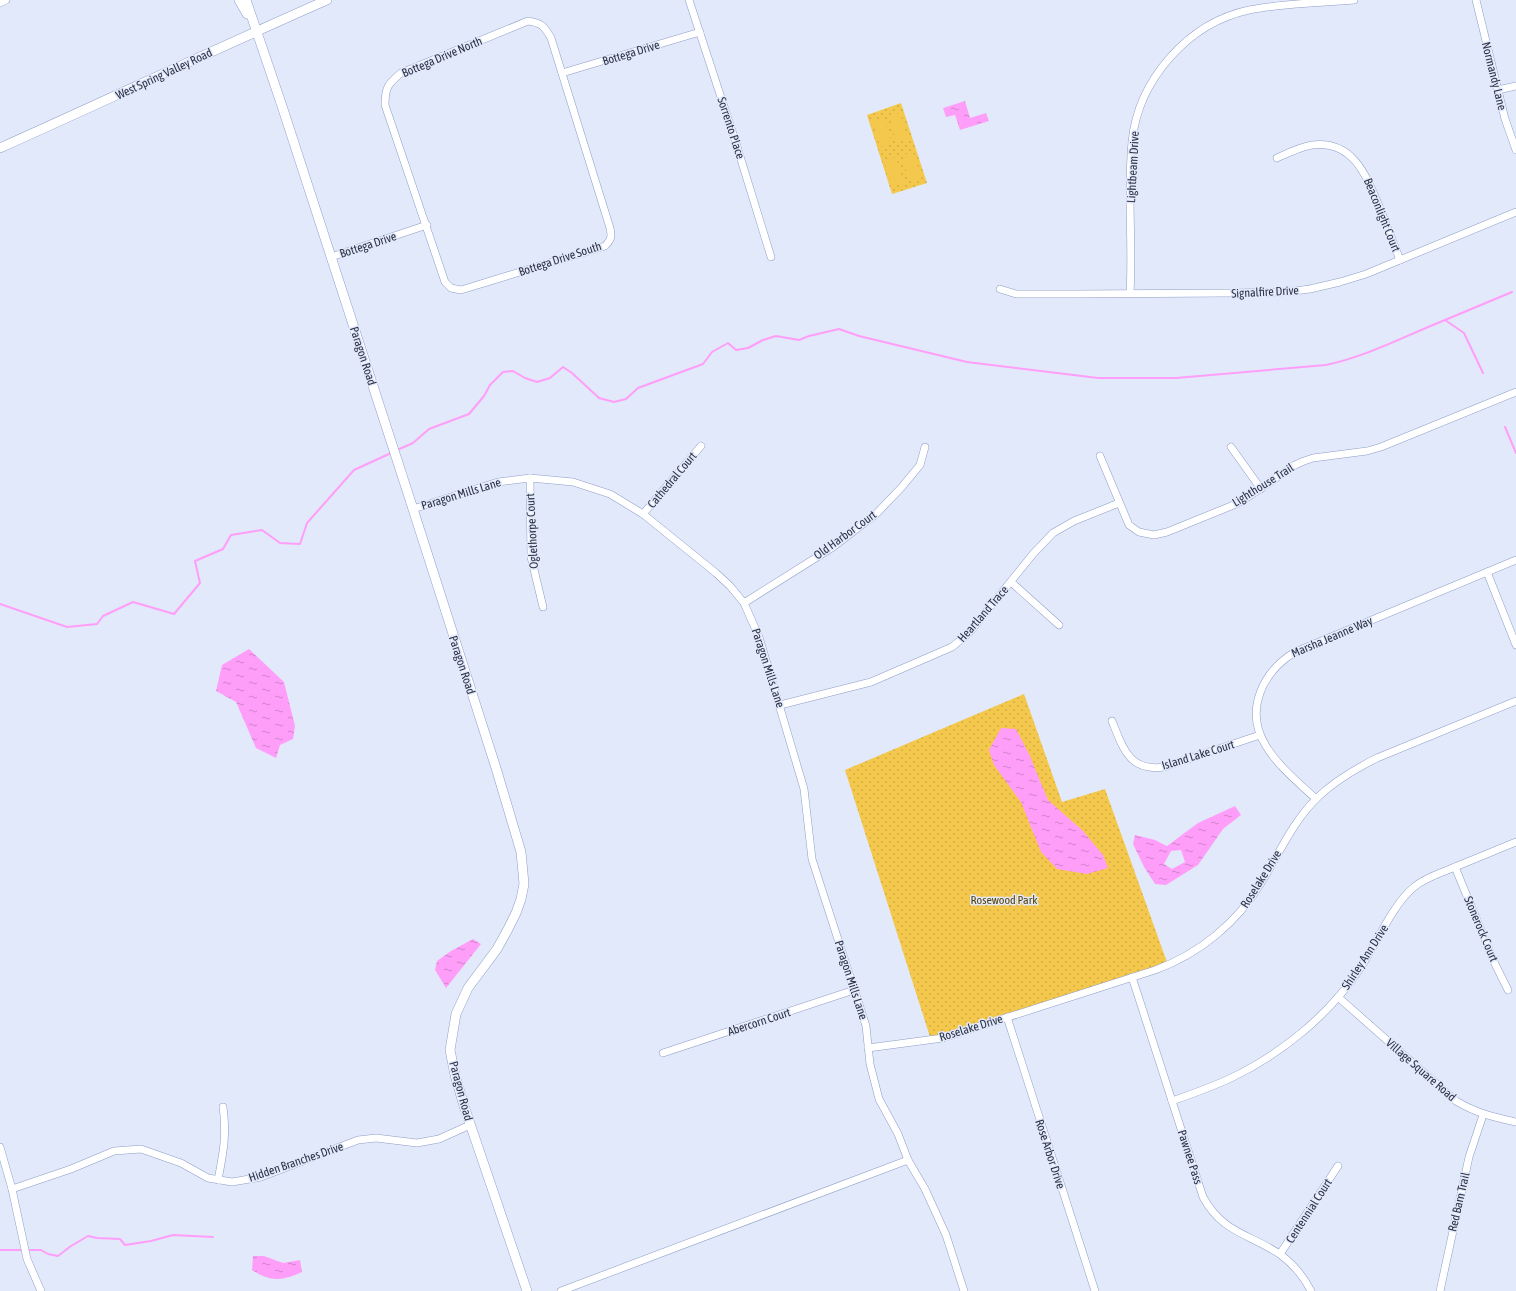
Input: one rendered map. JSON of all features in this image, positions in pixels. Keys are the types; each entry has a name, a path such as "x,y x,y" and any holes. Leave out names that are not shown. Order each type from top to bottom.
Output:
{"street":[{"path":"0,3 6,0"},
{"name":"Paragon Road","path":"239,0 256,31"},
{"name":"Paragon Road","path":"246,0 413,509 496,768 521,852 523,865 523,890 514,917 497,949 468,988 456,1014 450,1050 455,1075 470,1125 527,1291"},
{"name":"West Spring Valley Road","path":"0,148 143,84 256,31 328,0"},
{"name":"Sorrento Place","path":"689,0 735,140 771,257"},
{"name":"Lightbeam Drive","path":"1130,293 1132,140 1138,112 1160,69 1180,47 1195,34 1208,26 1235,14 1248,10 1304,2 1354,0"},
{"name":"Normandy Lane","path":"1476,0 1505,119 1516,150"},
{"name":"Bottega Drive North","path":"427,225 386,105 385,94 388,84 401,73 528,21 538,22 545,28 562,73"},
{"name":"Bottega Drive","path":"562,73 700,32"},
{"name":"Bottega Drive South","path":"427,225 445,282 451,288 460,290 605,246 610,241 612,236 610,228 562,73"},
{"path":"1498,90 1516,86"},
{"name":"Beaconlight Court","path":"1277,158 1303,147 1320,145 1334,147 1351,157 1364,171 1400,260"},
{"name":"Signalfire Drive","path":"1000,289 1016,294 1232,294 1286,292 1310,289 1366,274 1516,212"},
{"name":"Bottega Drive","path":"331,257 427,225"},
{"name":"Lighthouse Trail","path":"1100,456 1126,519 1134,529 1146,534 1154,535 1168,532 1236,504 1261,489 1288,469 1304,461 1313,458 1381,448 1516,392"},
{"name":"Cathedral Court","path":"643,514 701,446"},
{"name":"Old Harbor Court","path":"744,602 833,547 876,514 901,488 920,465 925,447"},
{"path":"1231,447 1261,489"},
{"name":"Paragon Mills Lane","path":"413,509 498,482 530,478 572,482 610,494 643,514 716,573 744,602 759,637 804,789 812,859 866,1026 870,1064 879,1099 898,1134 908,1160 946,1235 964,1291"},
{"name":"Oglethorpe Court","path":"530,478 531,557 543,607"},
{"name":"Heartland Trace","path":"780,705 871,682 945,651 961,641 969,633 1043,543 1053,534 1074,521 1119,503"},
{"name":"Marsha Jeanne Way","path":"1316,799 1272,756 1260,735 1256,714 1259,694 1268,676 1275,667 1295,652 1516,560"},
{"path":"1487,572 1516,645"},
{"path":"1011,582 1059,625"},
{"name":"Roselake Drive","path":"868,1048 943,1038 1168,965 1180,959 1202,946 1228,925 1252,897 1291,830 1316,799 1341,778 1377,758 1516,701"},
{"name":"Island Lake Court","path":"1112,721 1129,757 1142,766 1149,768 1164,767 1260,735"},
{"name":"Shirley Ann Drive","path":"1172,1101 1230,1079 1269,1057 1308,1027 1338,997 1353,979 1369,955 1399,903 1408,893 1424,880 1516,842"},
{"name":"Stonerock Court","path":"1455,867 1495,964 1508,990"},
{"name":"Pawnee Pass","path":"1132,977 1208,1206 1221,1222 1229,1228 1280,1254 1291,1263 1302,1275 1311,1291"},
{"name":"Abercorn Court","path":"663,1053 854,990"},
{"name":"Village Square Road","path":"1338,997 1456,1101 1483,1115 1516,1122"},
{"name":"Rose Arbor Drive","path":"1007,1017 1095,1291"},
{"path":"218,1180 225,1144 226,1130 223,1108"},
{"name":"Red Barn Trail","path":"1440,1291 1469,1157 1483,1115"},
{"name":"Hidden Branches Drive","path":"12,1189 114,1151 141,1149 181,1163 208,1178 232,1182 261,1177 358,1140 376,1138 417,1143 439,1139 470,1125"},
{"path":"0,1147 12,1189 24,1248 35,1280 41,1291"},
{"path":"561,1291 908,1160"},
{"name":"Centennial Court","path":"1280,1254 1338,1166"}],"green space":[{"path":"901,103 927,183 892,194 867,115"},
{"path":"900,113 908,138 896,142 889,116"},
{"path":"884,118 892,143 880,147 873,121"},
{"path":"913,152 921,177 909,181 902,155"},
{"path":"896,157 904,182 892,186 884,161"},
{"name":"Rosewood Park","path":"1024,694 1062,802 1105,789 1168,965 931,1040 845,770"}],"water":[{"path":"965,101 970,118 986,113 989,121 960,130 955,115 946,117 943,108"},
{"path":"249,649 284,682 295,726 293,739 280,745 276,758 256,748 236,702 216,691 222,665"},
{"path":"1001,728 1016,729 1029,754 1048,800 1083,831 1103,855 1108,868 1087,874 1057,869 1041,852 1021,802 994,765 989,750"},
{"path":"1235,806 1241,815 1223,829 1198,865 1166,885 1155,884 1144,867 1133,844 1135,835 1155,840 1167,846 1198,823","holes":["1181,850 1185,862 1172,869 1164,864 1171,851"]},
{"path":"473,939 481,944 446,988 435,970 437,961 451,951"},
{"path":"253,1256 264,1256 283,1263 300,1260 302,1272 289,1277 277,1279 265,1277 252,1270"}],"waterway":[{"path":"1445,320 1512,292"},
{"path":"397,450 413,443 429,429 469,414 484,396 490,385 503,372 513,371 525,378 537,382 550,378 563,367 572,373 599,398 614,402 626,399 638,388 703,364 712,352 728,343 736,350 748,348 763,340 776,336 799,340 809,336 839,329 859,336 967,362 1098,378 1176,378 1326,365 1372,351 1445,320 1464,333 1483,373"},
{"path":"1505,427 1516,453"},
{"path":"0,604 67,627 97,624 103,616 133,602 174,614 200,583 195,561 223,549 231,535 262,530 280,543 300,544 307,523 354,470 391,453"},
{"path":"27,1250 41,1250 48,1254 58,1256 88,1236 120,1239 125,1245 151,1241 173,1235 213,1237"},
{"path":"0,1250 23,1250"}]}
